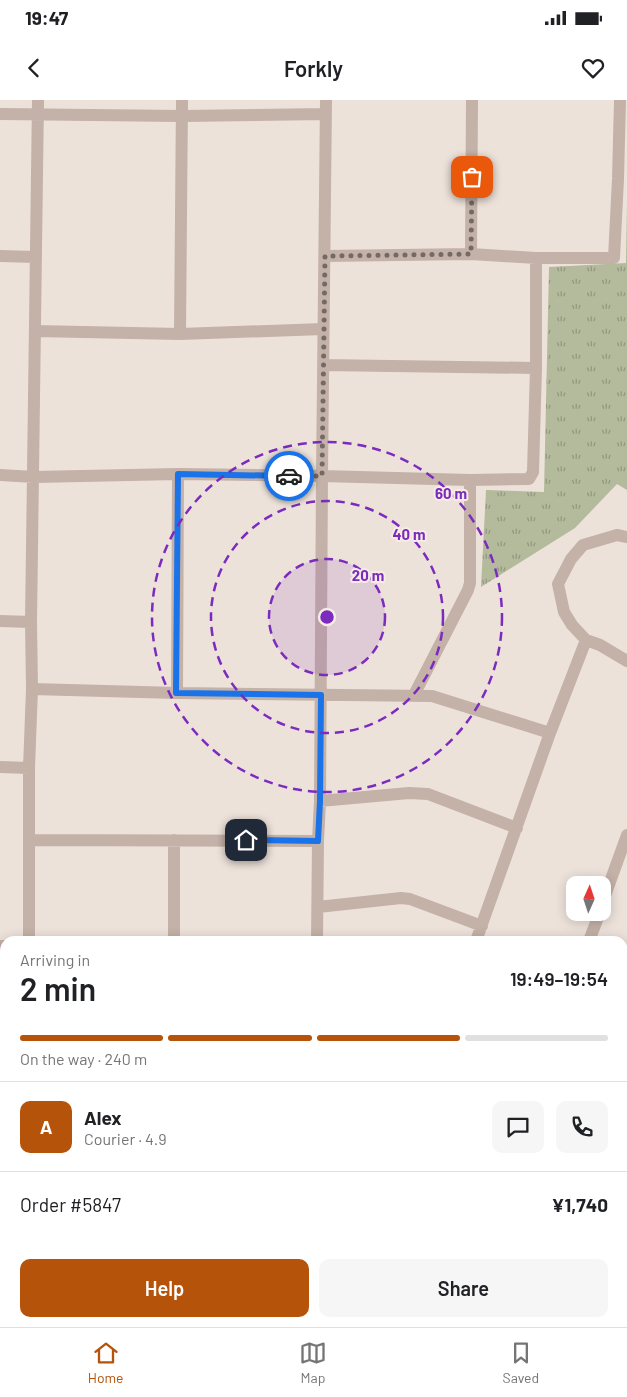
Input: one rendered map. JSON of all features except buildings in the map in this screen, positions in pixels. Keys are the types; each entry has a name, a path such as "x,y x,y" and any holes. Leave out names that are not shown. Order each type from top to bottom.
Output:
{"street":[{"path":"29,936 29,768 32,689 31,622 38,100"},
{"path":"180,334 182,100"},
{"path":"318,936 326,100"},
{"path":"471,254 472,100"},
{"path":"325,256 471,254 536,258 614,258 623,179 620,100"},
{"path":"0,114 182,116 326,114"},
{"path":"0,256 35,257"},
{"path":"0,475 34,477 178,474 470,480 529,479 533,472 536,368 536,258"},
{"path":"35,331 180,334 323,329"},
{"path":"323,365 536,368"},
{"path":"176,693 178,474"},
{"path":"414,695 470,583 470,480"},
{"path":"627,537 616,535 583,546 571,559 558,584 564,612 572,625 586,640 600,645 627,661"},
{"path":"0,621 31,622"},
{"path":"478,936 550,734 586,640"},
{"path":"32,689 432,696 550,734"},
{"path":"0,767 29,768"},
{"path":"320,801 409,793 428,794 518,828"},
{"path":"611,879 627,835"},
{"path":"30,840 318,841"},
{"path":"174,840 174,936"},
{"path":"318,907 401,898 410,899 482,926"},
{"path":"591,936 597,921"}],"green space":[{"path":"627,203 627,490 617,484 575,528 481,587 486,490 544,492 549,267 626,263"}],"way so far":[{"path":"289,476 322,476 325,256 471,254 472,177"}],"route":[{"path":"246,840 318,841 321,695 176,693 178,474 289,476"}]}
